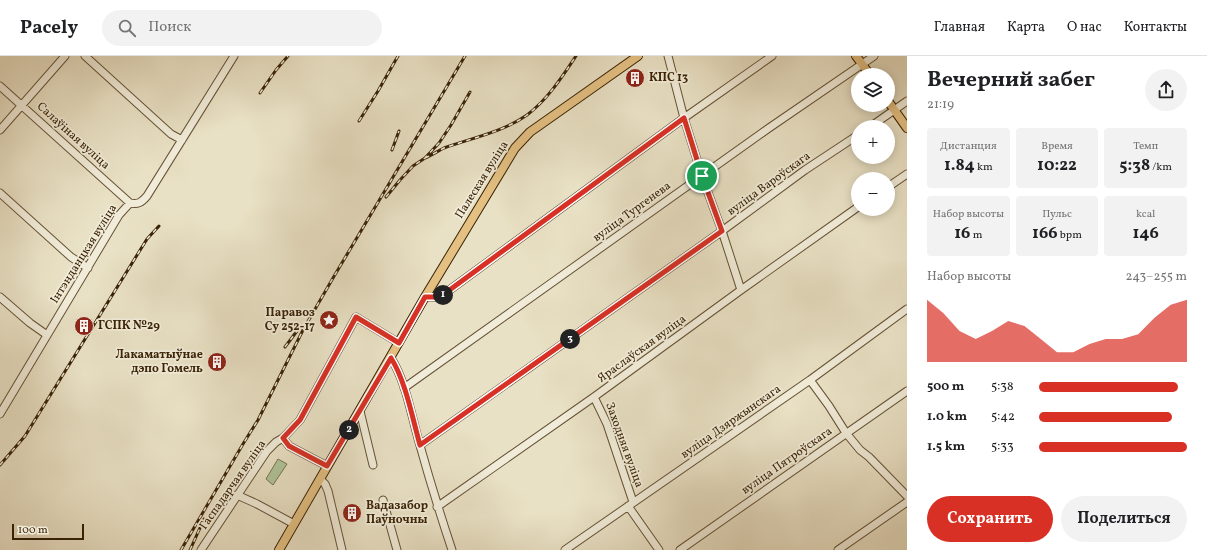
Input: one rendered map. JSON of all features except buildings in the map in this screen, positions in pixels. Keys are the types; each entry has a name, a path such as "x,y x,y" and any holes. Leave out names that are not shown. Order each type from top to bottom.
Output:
{"main road":[{"name":"Палеская вуліца","path":"279,550 425,297 520,142 530,132 564,107 638,56"},
{"path":"856,56 865,68"},
{"path":"895,111 907,128"}],"street":[{"path":"0,130 65,56"},
{"path":"86,56 170,134 182,140"},
{"name":"Інтэнданцкая вуліца","path":"1,409 119,215 130,203 135,204 142,202 147,196 234,56"},
{"path":"668,56 684,118 702,176 741,290"},
{"path":"425,297 440,297 684,118 772,56"},
{"name":"вуліца Тургенева","path":"404,388 769,128 874,56"},
{"name":"Салаўіная вуліца","path":"0,86 130,203"},
{"path":"895,109 907,101"},
{"path":"880,120 891,112"},
{"name":"вуліца Вароўскага","path":"420,445 722,231 805,170 851,140"},
{"path":"895,182 907,174"},
{"path":"0,193 71,258 88,268"},
{"name":"Яраслаўская вуліца","path":"437,507 594,397 851,212"},
{"path":"0,297 47,335"},
{"name":"вуліца Дзяржынскага","path":"565,550 810,380 907,309"},
{"name":"Гаспадарчая вуліца","path":"201,550 267,451 276,442 283,438 300,420 356,317 399,343"},
{"path":"391,358 396,366 404,388 437,507 452,550"},
{"path":"810,380 846,433 860,450 869,457 907,496"},
{"name":"вуліца Пятроўскага","path":"680,550 907,391"},
{"name":"Заходняя вуліца","path":"594,397 607,424 631,504 659,550"},
{"path":"360,411 373,465"},
{"path":"283,438 289,446 327,466"},
{"path":"320,479 325,484 328,491 342,550"},
{"path":"237,495 294,524"},
{"path":"383,500 397,550"},
{"path":"838,550 907,502"}],"green space":[{"path":"278,459 287,464 273,485 266,479"}],"railway":[{"path":"260,93 288,56"},
{"path":"359,121 398,56"},
{"path":"181,550 258,420 303,330 465,56"},
{"path":"425,158 444,148 508,126 527,115 548,95 576,56"},
{"path":"386,197 413,166 425,158 439,143 470,92"},
{"path":"392,150 399,131"},
{"path":"0,465 25,436 147,239 159,226"},
{"path":"285,347 300,327"},
{"path":"190,550 204,519"}],"place":[{"name":"КПС 13","path":"635,78"},
{"name":"Паравоз Су 252-17","path":"329,320"},
{"name":"ГСПК №29","path":"84,326"},
{"name":"Лакаматыўнае дэпо Гомель","path":"217,362"},
{"name":"Вадазабор Паўночны","path":"352,513"}],"route":[{"path":"684,118 702,176 722,231 420,445 404,388 396,366 391,358 327,466 289,446 283,438 300,420 356,317 399,343 425,297 440,297 684,118"}]}
